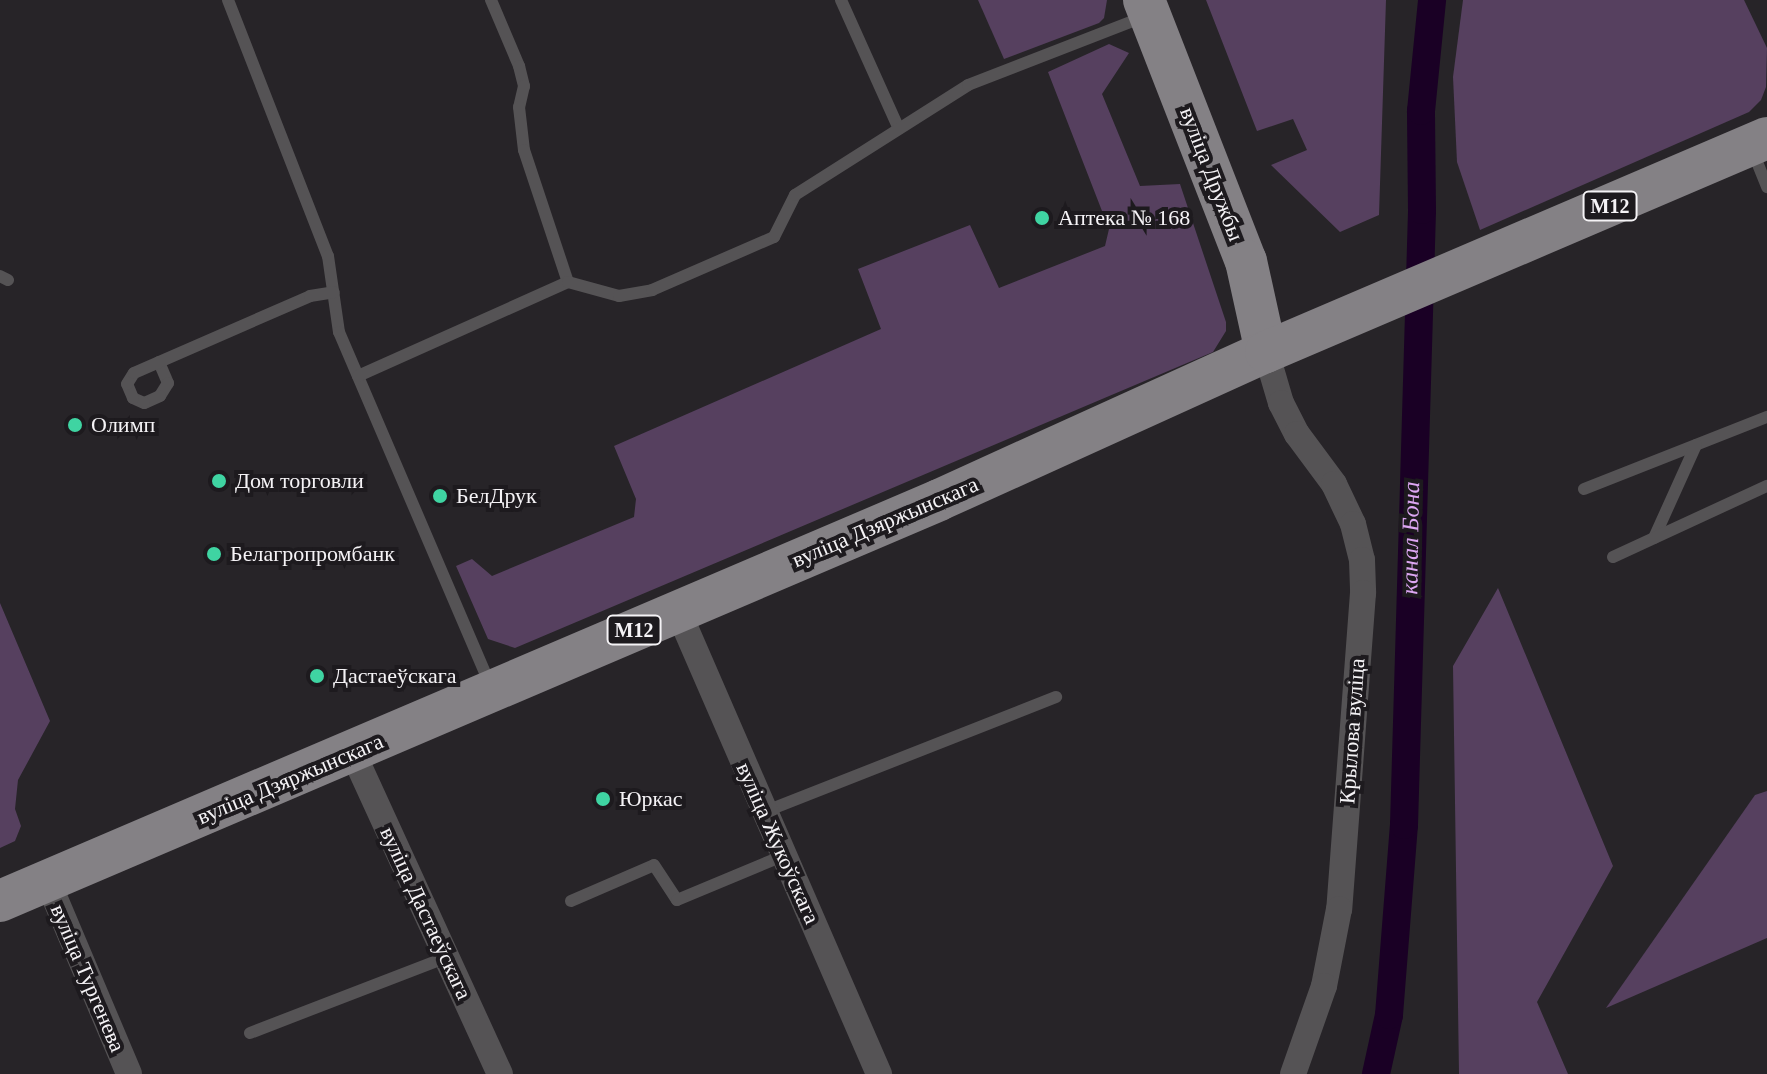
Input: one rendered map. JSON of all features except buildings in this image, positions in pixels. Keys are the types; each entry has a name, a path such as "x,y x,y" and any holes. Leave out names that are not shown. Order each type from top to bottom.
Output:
{"main road":[{"name":"вуліца Дружбы","path":"1147,7 1246,261 1266,352"},
{"name":"вуліца Дзяржынскага","path":"0,901 353,753 939,500 1266,352 1758,142"}],"street":[{"name":"Крылова вуліца","path":"1266,352 1281,403 1306,447 1334,484 1353,524 1362,560 1339,909 1324,986 1293,1074"},
{"name":"вуліца Жукоўскага","path":"678,611 879,1074"},
{"name":"вуліца Дастаеўскага","path":"353,753 500,1074"},
{"name":"вуліца Тургенева","path":"48,882 129,1074"}],"lane":[{"path":"228,0 328,256 339,332 493,691"},
{"path":"491,0 519,66 524,86 519,107 524,150 568,282"},
{"path":"841,0 899,129"},
{"path":"358,376 568,282 619,296 652,290 774,237 795,195 968,85 1147,7"},
{"path":"1758,142 1767,187"},
{"path":"159,362 310,296 334,292"},
{"path":"1584,489 1767,417"},
{"path":"1654,538 1696,445"},
{"path":"1613,557 1767,486"},
{"path":"764,812 1056,697"},
{"path":"571,901 654,865 677,900 785,855"},
{"path":"250,1033 447,957"}],"shaded area":[{"path":"978,0 1107,0 1104,18 1099,23 1004,59"},
{"path":"1206,0 1386,0 1379,215 1340,232 1271,165 1307,150 1293,119 1257,131"},
{"path":"1463,0 1744,0 1767,48 1766,87 1761,100 1749,112 1480,230 1457,162 1453,77"},
{"path":"1109,44 1129,53 1102,94 1140,186 1180,184 1226,322 1226,331 1213,352 515,648 488,639 456,566 472,559 492,576 634,517 636,499 614,446 881,329 858,269 970,225 999,288 1105,246 1109,229 1048,72"},
{"path":"1498,588 1613,866 1537,1002 1568,1074 1459,1074 1453,666"},
{"path":"0,603 50,721 18,780 15,809 21,826 15,841 0,848"},
{"path":"1767,791 1767,938 1606,1008 1755,795"}],"waterway":[{"name":"канал Бона","path":"1376,1074 1389,1015 1404,825 1422,210 1421,111 1432,0"}],"place":[{"name":"Аптека № 168","path":"1042,218"},
{"name":"Олимп","path":"75,425"},
{"name":"Дом торговли","path":"219,481"},
{"name":"БелДрук","path":"440,496"},
{"name":"Белагропромбанк","path":"214,554"},
{"name":"Дастаеўскага","path":"317,676"},
{"name":"Юркас","path":"603,799"}]}
